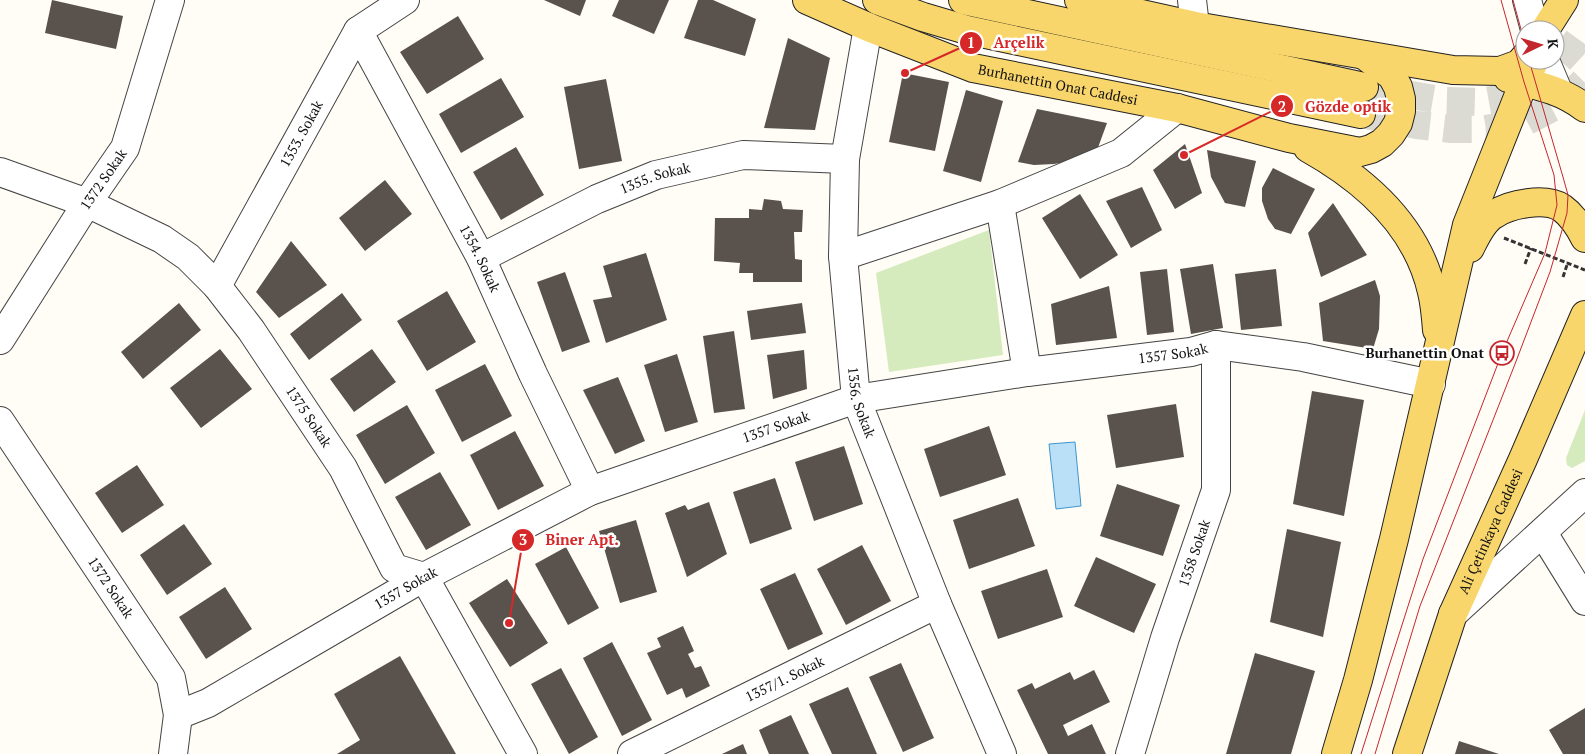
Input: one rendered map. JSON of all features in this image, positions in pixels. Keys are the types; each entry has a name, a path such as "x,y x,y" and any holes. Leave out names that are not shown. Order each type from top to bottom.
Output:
{"main road":[{"name":"Burhanettin Onat Caddesi","path":"807,0 868,27 973,68 1177,108 1289,138"},
{"path":"877,0 923,17 967,30 1361,114"},
{"path":"963,0 1364,86"},
{"path":"1079,0 1193,13 1364,55 1453,70 1474,72 1500,71 1515,65"},
{"path":"1289,138 1360,152 1382,143 1391,134 1398,123 1401,111 1398,87 1392,76 1364,55"},
{"path":"1336,754 1358,680 1392,549 1467,225 1527,70"},
{"path":"1532,70 1558,91 1585,108"},
{"path":"1289,138 1323,156 1354,178 1377,197 1408,232 1422,262 1432,291 1439,346"},
{"path":"1458,268 1480,230 1494,214 1520,204 1539,202 1561,207 1579,224 1585,238"},
{"name":"Ali Çetinkaya Caddesi","path":"1407,754 1454,614 1585,315"}],"street":[{"name":"1372 Sokak","path":"0,340 86,203 125,148 170,0"},
{"name":"1353. Sokak","path":"217,286 358,31 405,0"},
{"path":"1527,0 1532,20"},
{"name":"1356. Sokak","path":"868,27 845,159 843,256 856,398 937,604 1002,754"},
{"name":"1354. Sokak","path":"358,31 481,258 532,374 590,491"},
{"path":"1549,70 1558,91"},
{"path":"843,256 1000,204 1121,153 1177,108"},
{"name":"1355. Sokak","path":"481,258 597,199 656,176 743,155 845,159"},
{"name":"1375 Sokak","path":"0,172 86,203 162,239 188,257 217,286 251,330 344,468 394,568 424,577"},
{"path":"1000,204 1027,372"},
{"name":"1357 Sokak","path":"178,715 208,703 424,577 590,491 856,398 1027,372 1192,352 1216,345 1303,357 1431,384"},
{"name":"1358 Sokak","path":"1130,754 1165,638 1216,490 1216,345"},
{"name":"1372 Sokak","path":"0,421 172,678 178,715"},
{"path":"1454,614 1585,494"},
{"path":"1543,533 1585,601"},
{"path":"424,577 523,754"},
{"name":"1357/1. Sokak","path":"632,754 937,604"},
{"path":"173,754 178,715"}],"path":[{"path":"1480,230 1585,270"},
{"path":"1525,264 1531,248"},
{"path":"1562,277 1568,262"}],"green space":[{"path":"989,230 1003,355 889,372 876,273"},
{"path":"1585,410 1585,461 1572,468 1567,465 1566,458"}],"water":[{"path":"1075,442 1081,506 1056,509 1049,444"}],"building":[{"path":"52,0 123,16 116,49 45,33"},
{"path":"544,0 586,0 580,16"},
{"path":"619,0 669,0 654,34 612,16"},
{"path":"698,0 713,0 756,19 745,56 684,38"},
{"path":"458,16 484,59 427,94 400,52"},
{"path":"788,38 830,58 815,130 764,128"},
{"path":"903,73 949,82 935,151 889,142"},
{"path":"501,78 524,117 461,153 439,114"},
{"path":"606,79 622,161 579,169 564,87"},
{"path":"966,90 1003,101 981,182 943,171"},
{"path":"1037,109 1107,123 1096,153 1082,159 1054,164 1034,165 1018,162"},
{"path":"1185,144 1202,193 1175,209 1153,170"},
{"path":"516,147 544,195 501,220 473,172"},
{"path":"1207,150 1256,161 1245,207 1225,203 1211,177"},
{"path":"1273,168 1315,189 1291,234 1275,229 1268,219 1262,201 1262,188"},
{"path":"385,180 412,214 365,251 339,218"},
{"path":"1142,187 1162,230 1131,248 1106,201"},
{"path":"1080,194 1118,255 1080,279 1042,218"},
{"path":"764,199 781,201 783,209 803,210 802,232 794,232 795,259 802,260 802,282 753,282 753,273 739,273 740,263 714,261 715,218 749,218 749,209 762,210"},
{"path":"1333,203 1367,255 1321,277 1308,233"},
{"path":"291,241 327,285 279,318 256,292"},
{"path":"646,253 667,320 606,343 593,300 612,297 603,266"},
{"path":"1213,264 1223,328 1191,334 1180,269"},
{"path":"1167,269 1174,332 1147,335 1140,272"},
{"path":"1276,269 1282,326 1241,330 1235,274"},
{"path":"565,272 590,342 562,352 537,282"},
{"path":"1375,280 1380,296 1379,329 1373,349 1323,341 1319,303"},
{"path":"1109,286 1117,338 1056,345 1051,304"},
{"path":"447,291 476,342 427,371 397,321"},
{"path":"342,293 362,320 309,360 290,334"},
{"path":"179,303 201,330 143,379 121,352"},
{"path":"802,303 806,333 751,340 747,311"},
{"path":"734,331 745,409 714,413 703,336"},
{"path":"220,349 252,389 201,428 170,388"},
{"path":"372,349 396,382 354,412 330,379"},
{"path":"804,350 807,389 773,399 767,355"},
{"path":"677,354 698,422 665,432 644,365"},
{"path":"485,364 512,416 462,442 435,390"},
{"path":"618,377 645,441 615,454 583,390"},
{"path":"1312,391 1364,400 1344,516 1293,504"},
{"path":"1176,404 1184,457 1116,468 1107,415"},
{"path":"407,405 435,453 385,484 356,435"},
{"path":"989,426 1006,475 940,497 924,449"},
{"path":"515,431 544,486 498,510 470,455"},
{"path":"844,446 863,504 814,521 795,462"},
{"path":"137,465 164,505 122,533 95,493"},
{"path":"440,472 471,525 426,550 395,497"},
{"path":"775,478 792,529 750,544 733,492"},
{"path":"1117,484 1180,505 1163,556 1100,536"},
{"path":"1018,498 1035,546 969,569 953,520"},
{"path":"709,502 727,554 687,577 665,513 685,505 688,510"},
{"path":"636,520 657,592 620,603 599,531"},
{"path":"184,524 212,564 167,595 140,555"},
{"path":"1287,529 1341,542 1323,637 1270,622"},
{"path":"862,545 891,601 846,625 817,569"},
{"path":"566,547 599,608 568,625 535,564"},
{"path":"1096,557 1156,584 1134,633 1074,606"},
{"path":"1047,569 1063,617 998,639 981,591"},
{"path":"795,573 823,634 788,650 760,589"},
{"path":"507,579 548,643 510,667 469,603"},
{"path":"225,587 252,629 206,659 179,617"},
{"path":"683,626 694,651 688,654 695,668 701,666 710,686 686,698 682,688 667,695 647,653 661,647 657,638"},
{"path":"612,642 652,720 622,736 583,658"},
{"path":"1255,653 1315,671 1291,754 1226,754"},
{"path":"400,656 456,754 337,754 360,740 334,694"},
{"path":"901,663 934,738 903,752 869,677"},
{"path":"561,668 598,737 569,754 531,684"},
{"path":"1094,670 1110,702 1063,725 1068,736 1092,724 1106,754 1048,754 1017,690 1032,683 1035,689 1070,672 1074,680"},
{"path":"848,687 877,754 832,754 809,704"},
{"path":"1585,708 1585,754 1563,754 1549,730"},
{"path":"791,715 809,754 769,754 759,730"},
{"path":"1459,741 1499,754 1455,754"},
{"path":"743,744 747,754 722,754"}],"tunnel":[{"path":"1364,87 1446,101 1480,102 1508,97 1543,78 1572,47 1585,29"},
{"path":"1361,114 1417,125 1451,129 1486,129 1525,122 1563,102 1585,80"}],"tram line":[{"path":"1361,754 1423,559 1502,353 1545,253 1557,205 1554,175 1524,82 1501,0"},
{"path":"1513,0 1518,20"},
{"path":"1375,754 1420,606 1550,272 1567,213 1568,195 1532,70"}],"place":[{"name":"Arçelik","path":"905,73"},
{"name":"Gözde optik","path":"1184,155"},
{"name":"Burhanettin Onat","path":"1502,353"},
{"name":"Biner Apt.","path":"509,623"}]}
